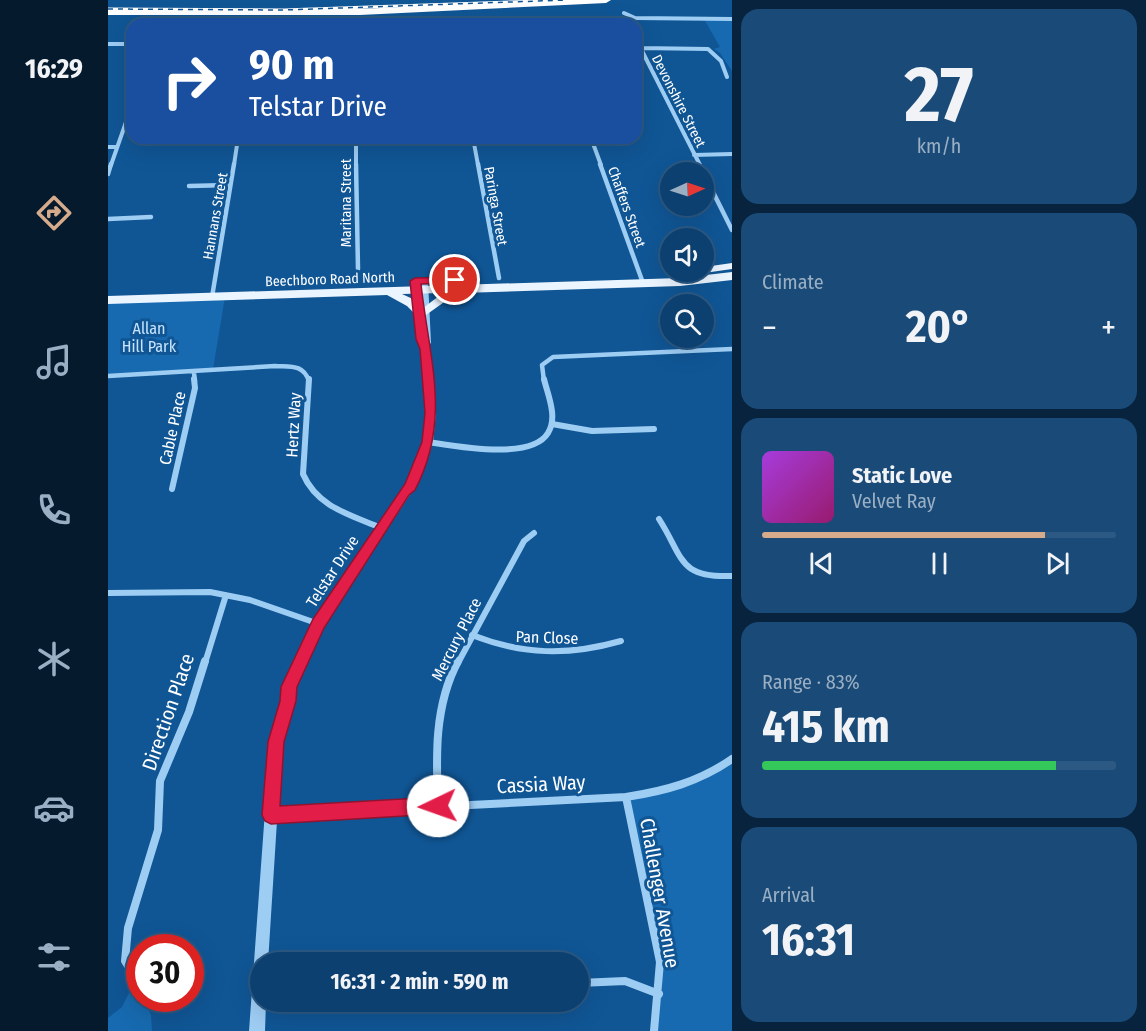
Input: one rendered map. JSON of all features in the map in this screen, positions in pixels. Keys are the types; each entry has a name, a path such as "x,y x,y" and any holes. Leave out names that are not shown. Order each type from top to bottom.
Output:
{"highway":[{"path":"108,3 387,0"},
{"path":"108,14 404,10 606,0"}],"main road":[{"path":"714,269 732,266"},
{"name":"Beechboro Road North","path":"108,300 212,292 420,286 483,289 660,276"},
{"name":"Beechboro Road North","path":"108,291 382,292 499,278 701,281 732,276"},
{"path":"382,292 406,300 422,311 443,297 483,289"}],"street":[{"path":"624,13 635,18"},
{"path":"642,18 732,19"},
{"path":"108,44 126,44"},
{"path":"642,48 708,49 716,53 728,72 727,77"},
{"name":"Devonshire Street","path":"642,52 698,162"},
{"path":"108,174 126,122"},
{"name":"Hannans Street","path":"212,292 237,144"},
{"name":"Maritana Street","path":"356,144 358,268"},
{"name":"Paringa Street","path":"474,144 499,278"},
{"name":"Chaffers Street","path":"593,144 642,279"},
{"path":"108,147 117,147"},
{"path":"694,155 732,154"},
{"path":"189,186 230,185"},
{"name":"Devonshire Street","path":"714,195 732,231"},
{"path":"108,219 151,217"},
{"name":"Telstar Drive","path":"262,952 276,742 288,701 289,687 319,624 381,528 411,487 428,442 431,413 426,349 421,339 420,286"},
{"path":"428,442 511,450 543,439 552,424 542,365 553,357 732,349"},
{"name":"Hertz Way","path":"108,375 257,367 291,367 305,371 309,380 303,474 305,482 315,497 381,528"},
{"name":"Cable Place","path":"172,489 195,388 194,372"},
{"path":"552,424 592,432 654,429"},
{"path":"659,519 685,567 701,576 732,576"},
{"name":"Mercury Place","path":"438,806 438,714 450,675 524,541 534,533"},
{"path":"108,593 174,590 226,595 250,600 319,624"},
{"name":"Direction Place","path":"127,934 158,830 160,781 189,712 226,595"},
{"name":"Pan Close","path":"472,635 500,647 535,653 590,651 621,641"},
{"name":"Cassia Way","path":"271,815 626,797 674,790 705,777 732,759"},
{"name":"Challenger Avenue","path":"626,797 660,962 654,1031"},
{"path":"589,983 625,981 659,994"},
{"name":"Telstar Drive","path":"257,1031 258,1012"}],"green space":[{"path":"704,19 732,21 732,71 720,53 714,49 720,47"},
{"name":"Allan Hill Park","path":"225,297 213,369 163,375 108,376 108,300"},
{"path":"732,759 732,1031 654,1031 660,962 626,797 673,790"},
{"path":"126,999 126,1012 150,1012 152,1031 108,1031 108,1018 122,1007"}],"railway":[{"path":"108,9 284,10 567,0"}],"route":[{"path":"438,806 271,815 276,742 288,701 289,687 319,624 405,492 411,487 428,442 431,413 426,349 421,339 415,281 455,280"}]}
